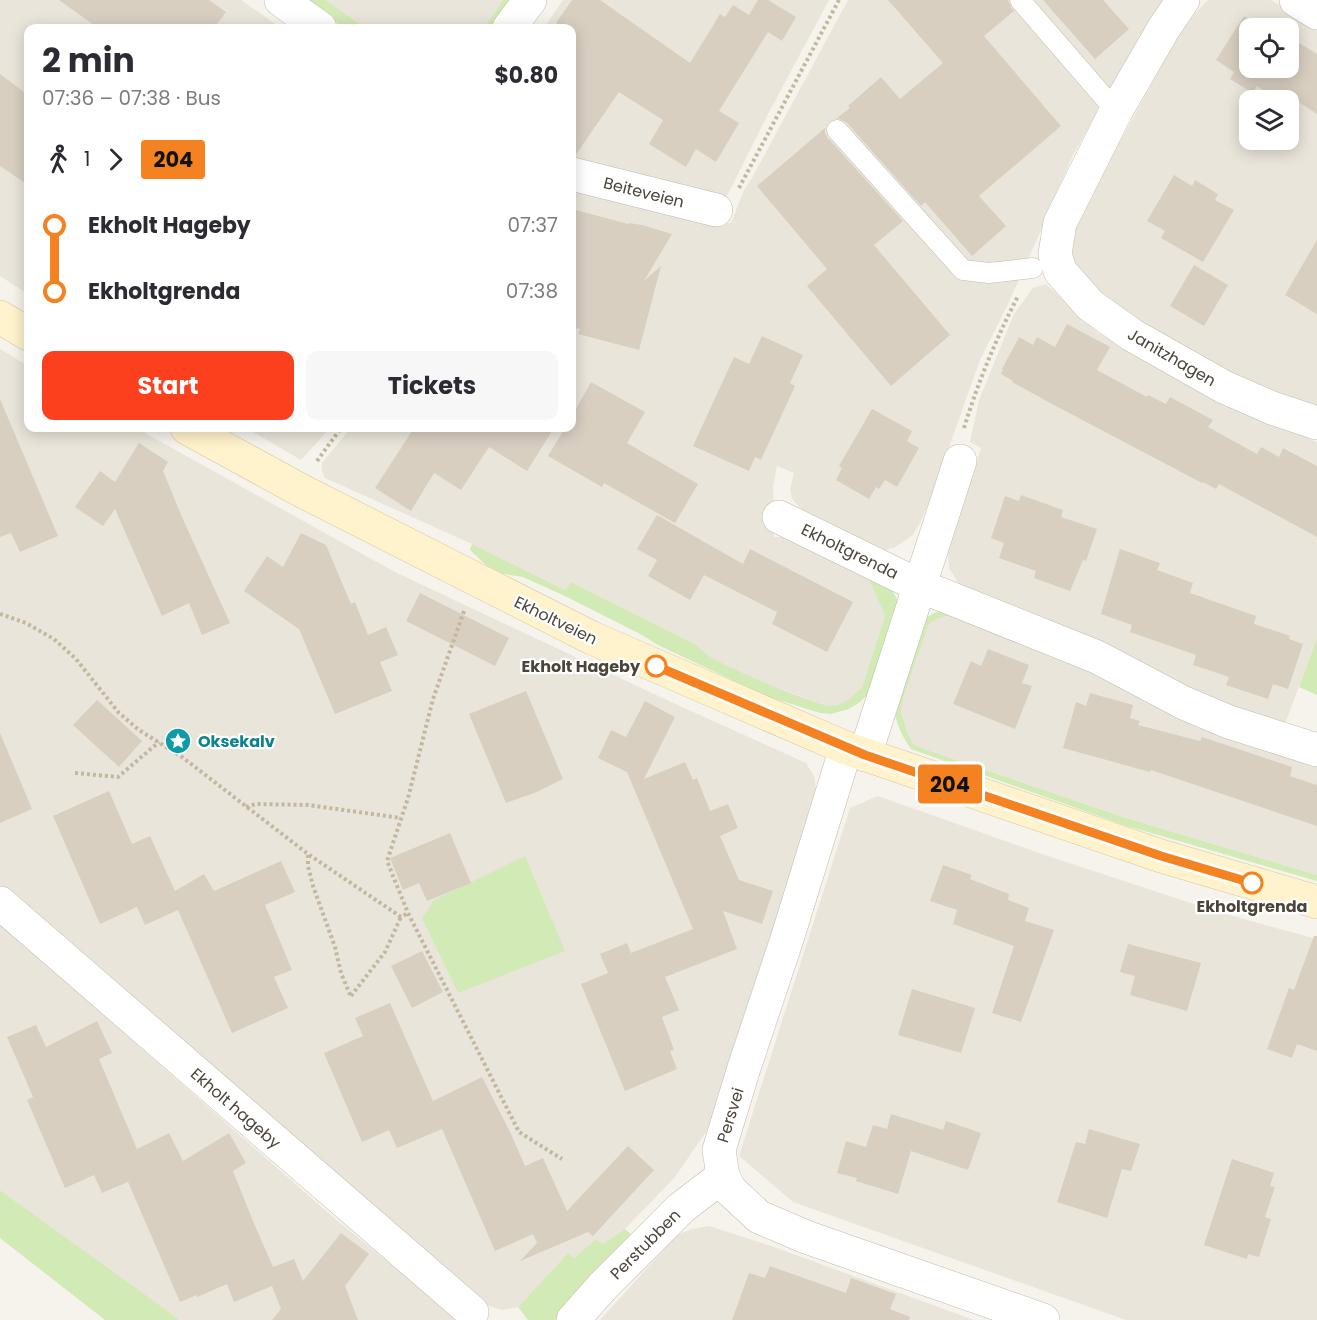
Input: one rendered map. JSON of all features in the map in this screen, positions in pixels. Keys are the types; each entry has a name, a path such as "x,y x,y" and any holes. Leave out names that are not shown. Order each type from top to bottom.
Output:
{"street":[{"path":"281,0 314,24"},
{"path":"512,24 530,0"},
{"path":"1044,261 1060,223 1116,111 1183,0"},
{"path":"1296,0 1317,13"},
{"name":"Beiteveien","path":"576,175 716,210"},
{"name":"Janitzhagen","path":"1044,261 1060,271 1090,305 1132,335 1224,387 1272,408 1317,423"},
{"path":"0,317 24,332"},
{"name":"Ekholtveien","path":"194,432 302,491 592,638 855,752 1161,856 1317,902"},
{"name":"Ekholtgrenda","path":"855,752 920,586 960,461"},
{"name":"Ekholtgrenda","path":"779,517 920,586 1096,657 1184,703 1229,722 1317,750"},
{"name":"Persvei","path":"855,752 787,939 743,1071 719,1150 723,1176 729,1190 759,1217 806,1237 1043,1320"},
{"name":"Ekholt hageby","path":"0,903 472,1312"},
{"name":"Perstubben","path":"573,1320 603,1286 681,1208 723,1176"}],"lane":[{"path":"1020,0 1116,111"},
{"path":"837,130 963,270 989,273 1044,261"}],"path":[{"path":"716,210 721,210 733,199 839,0"},
{"path":"960,461 960,439 1000,330 1044,261"},
{"path":"314,467 337,432"},
{"path":"474,579 433,699 408,798 387,861 408,913 519,1132 562,1159"},
{"path":"0,614 26,623 54,639 76,659 119,713 140,730 182,757 308,854 401,917"},
{"path":"75,773 118,777 159,742"},
{"path":"246,807 256,804 308,805 401,818"},
{"path":"308,854 308,866 313,886 351,997 385,952 401,917 408,913"}],"shaded area":[{"path":"0,0 241,0 275,24 24,24 24,291 0,276"},
{"path":"326,0 503,0 487,24 359,24"},
{"path":"563,0 829,0 724,202 576,165 576,24 547,24"},
{"path":"848,0 1163,0 1072,157 1008,304 980,360 932,495 913,535 895,547 880,552 803,511 792,499 790,489 794,473 777,466 773,487 774,537 787,537 868,577 885,616 862,687 848,700 837,705 827,706 767,684 717,661 702,652 695,644 571,582 565,590 472,544 325,478 322,471 322,463 348,432 576,432 576,187 719,224 731,223 744,190"},
{"path":"1210,0 1271,0 1317,27 1317,408 1261,388 1142,324 1091,288 1074,263 1072,243 1077,223 1086,203 1187,22"},
{"path":"1046,284 1098,333 1231,406 1317,442 1317,638 1283,729 961,587 949,568 948,553 981,448 970,442 979,400 1014,314 1033,288"},
{"path":"0,349 24,364 24,432 143,432 395,572 806,763 814,776 817,796 728,1080 706,1132 675,1177 625,1229 603,1244 596,1239 574,1258 568,1253 518,1307 502,1310 476,1302 0,890"},
{"path":"253,432 326,432 301,460"},
{"path":"951,615 1317,764 1317,875 1126,818 914,745 907,732 901,710 904,695 929,624"},
{"path":"878,796 1048,856 1218,912 1317,939 1317,1320 1126,1320 793,1202 739,1156 850,808"},
{"path":"0,924 334,1218 459,1320 179,1320 0,1190"},
{"path":"709,1226 774,1247 974,1320 600,1320 677,1235"}],"green space":[{"path":"306,0 326,0 359,24 339,24"},
{"path":"503,0 514,0 497,24 487,24"},
{"path":"472,544 565,590 571,582 695,644 727,666 772,686 827,706 848,700 862,687 885,616 868,577 888,586 900,605 868,694 849,709 831,714 820,713 766,696 658,645 565,596 523,577 503,574 486,565 470,550"},
{"path":"941,610 951,615 929,624 904,695 901,711 907,732 914,745 1126,818 1317,875 1317,881 1127,826 911,749 900,730 894,708 922,622"},
{"path":"1317,638 1317,695 1299,687"},
{"path":"525,856 565,951 458,993 422,918 434,900"},
{"path":"0,1190 179,1320 105,1320 0,1238"},
{"path":"625,1229 635,1238 559,1320 528,1320 518,1307 568,1253 574,1258 596,1239 603,1244"}],"building":[{"path":"59,0 209,0 226,12 217,24 92,24"},
{"path":"572,0 600,0 690,63 720,14 725,17 733,5 749,15 758,0 768,0 796,17 782,41 768,32 719,111 739,123 716,162 696,149 686,167 649,144 663,120 619,92 576,155 576,24 556,23"},
{"path":"888,0 1008,0 1014,11 984,36 1061,126 979,196 1006,226 972,256 925,202 921,206 846,122 837,118 881,77 900,99 943,63"},
{"path":"1043,0 1103,0 1129,29 1095,59"},
{"path":"1239,24 1239,78 1299,78 1299,43 1317,54 1317,114 1299,102 1299,90 1264,90 1257,86 1255,90 1248,90 1230,79 1234,72 1216,60"},
{"path":"0,74 24,92 24,182 0,166"},
{"path":"825,128 828,138 903,221 874,245 950,335 891,386 807,286 827,269 757,186"},
{"path":"1174,175 1192,186 1195,180 1218,194 1215,200 1234,210 1203,262 1161,238 1165,231 1147,221"},
{"path":"576,210 672,234 644,281 661,266 639,350 578,334 580,329 576,328"},
{"path":"1317,240 1317,314 1285,295"},
{"path":"1194,265 1228,285 1204,326 1170,306"},
{"path":"1067,324 1110,347 1097,370 1147,397 1148,395 1166,404 1170,397 1213,420 1208,427 1257,454 1261,447 1279,457 1283,448 1317,466 1317,537 1219,484 1216,489 1202,483 1052,404 1001,374 1019,337 1033,345 1037,337 1055,347"},
{"path":"762,336 803,355 790,383 795,386 761,460 755,457 749,471 693,446 734,357 749,364"},
{"path":"591,382 645,412 627,443 698,484 675,523 604,483 602,487 548,456 563,432 576,432 576,409"},
{"path":"0,399 58,536 20,552 11,533 0,537"},
{"path":"872,409 912,431 907,441 919,448 897,487 885,480 879,489 876,487 869,499 836,480 842,468 839,466"},
{"path":"411,432 551,432 527,471 489,447 461,490 434,473 411,511 375,488"},
{"path":"139,443 168,462 163,471 230,623 202,635 189,603 162,616 115,509 103,526 75,507 100,471 115,482"},
{"path":"1021,495 1063,510 1061,517 1097,529 1086,561 1083,560 1070,591 1034,578 1036,571 999,558 1004,543 991,538 1005,496 1019,501"},
{"path":"657,515 743,564 750,549 853,602 827,652 772,624 777,612 704,575 690,600 648,576 657,560 637,549"},
{"path":"301,533 326,545 351,604 355,602 368,635 386,627 398,655 380,662 392,691 335,714 299,629 244,591 267,556 283,567"},
{"path":"1120,549 1160,563 1157,570 1193,583 1190,593 1256,616 1254,624 1290,636 1289,639 1303,644 1288,689 1273,684 1268,699 1226,685 1229,677 1193,665 1196,655 1130,632 1132,625 1101,614"},
{"path":"420,593 509,638 495,666 406,621"},
{"path":"988,649 1029,665 1022,683 1032,686 1015,729 953,704 971,661 981,666"},
{"path":"526,691 563,779 537,792 506,803 469,714"},
{"path":"1090,693 1133,705 1130,718 1140,721 1138,725 1200,741 1202,737 1292,767 1290,776 1317,785 1317,826 1151,770 1150,772 1063,748 1076,702 1086,706"},
{"path":"97,700 142,741 119,767 73,725"},
{"path":"645,701 675,717 644,779 685,762 693,780 697,778 710,811 728,804 738,828 720,836 739,880 773,891 762,924 723,911 737,949 665,977 679,1010 662,1017 674,1050 670,1051 677,1069 625,1091 581,984 608,973 600,954 627,943 631,953 693,929 627,772 598,758 611,730 626,737"},
{"path":"0,733 32,809 0,823"},
{"path":"109,791 132,844 150,836 175,891 204,874 214,891 281,861 295,892 265,905 292,970 274,977 288,1008 232,1033 178,910 145,925 137,907 100,924 53,816"},
{"path":"450,833 471,883 427,901 419,883 403,890 390,858"},
{"path":"943,865 972,875 970,879 1009,894 1008,900 1029,908 1025,921 1054,930 1021,1022 992,1013 1014,946 953,924 957,910 930,901"},
{"path":"1314,936 1317,936 1317,1051 1297,1044 1292,1058 1267,1049 1289,988 1294,990"},
{"path":"1128,944 1201,963 1187,1011 1130,995 1135,976 1120,972"},
{"path":"422,951 443,992 412,1008 391,966"},
{"path":"912,989 975,1008 961,1053 898,1035"},
{"path":"390,1003 433,1101 482,1077 525,1166 543,1158 567,1211 628,1146 654,1170 593,1236 588,1232 520,1261 537,1243 533,1234 495,1251 442,1129 397,1148 389,1130 362,1142 324,1053 363,1036 355,1018"},
{"path":"97,1021 112,1053 99,1059 137,1149 169,1133 183,1161 229,1133 246,1163 233,1171 273,1267 294,1259 303,1281 341,1233 369,1254 345,1286 358,1320 272,1320 281,1309 272,1286 234,1302 227,1284 180,1302 128,1182 102,1193 94,1175 65,1188 27,1100 33,1097 7,1037 36,1025 46,1047"},
{"path":"891,1114 943,1130 946,1121 981,1133 968,1170 911,1151 898,1194 837,1173 846,1141 866,1147 873,1125 887,1129"},
{"path":"1089,1129 1140,1144 1131,1171 1122,1169 1107,1218 1057,1202 1076,1142 1085,1144"},
{"path":"1232,1159 1274,1173 1270,1186 1275,1187 1265,1217 1271,1219 1259,1257 1248,1254 1247,1259 1204,1245"},
{"path":"770,1266 846,1293 851,1278 896,1294 890,1309 910,1317 909,1320 732,1320 749,1273 765,1278"}],"bus line":[{"name":"204","path":"656,666 865,755 1161,856 1252,883"}],"place":[{"name":"Ekholt Hageby","path":"656,666"},
{"name":"Oksekalv","path":"178,741"},
{"name":"Ekholtgrenda","path":"1252,883"}]}
